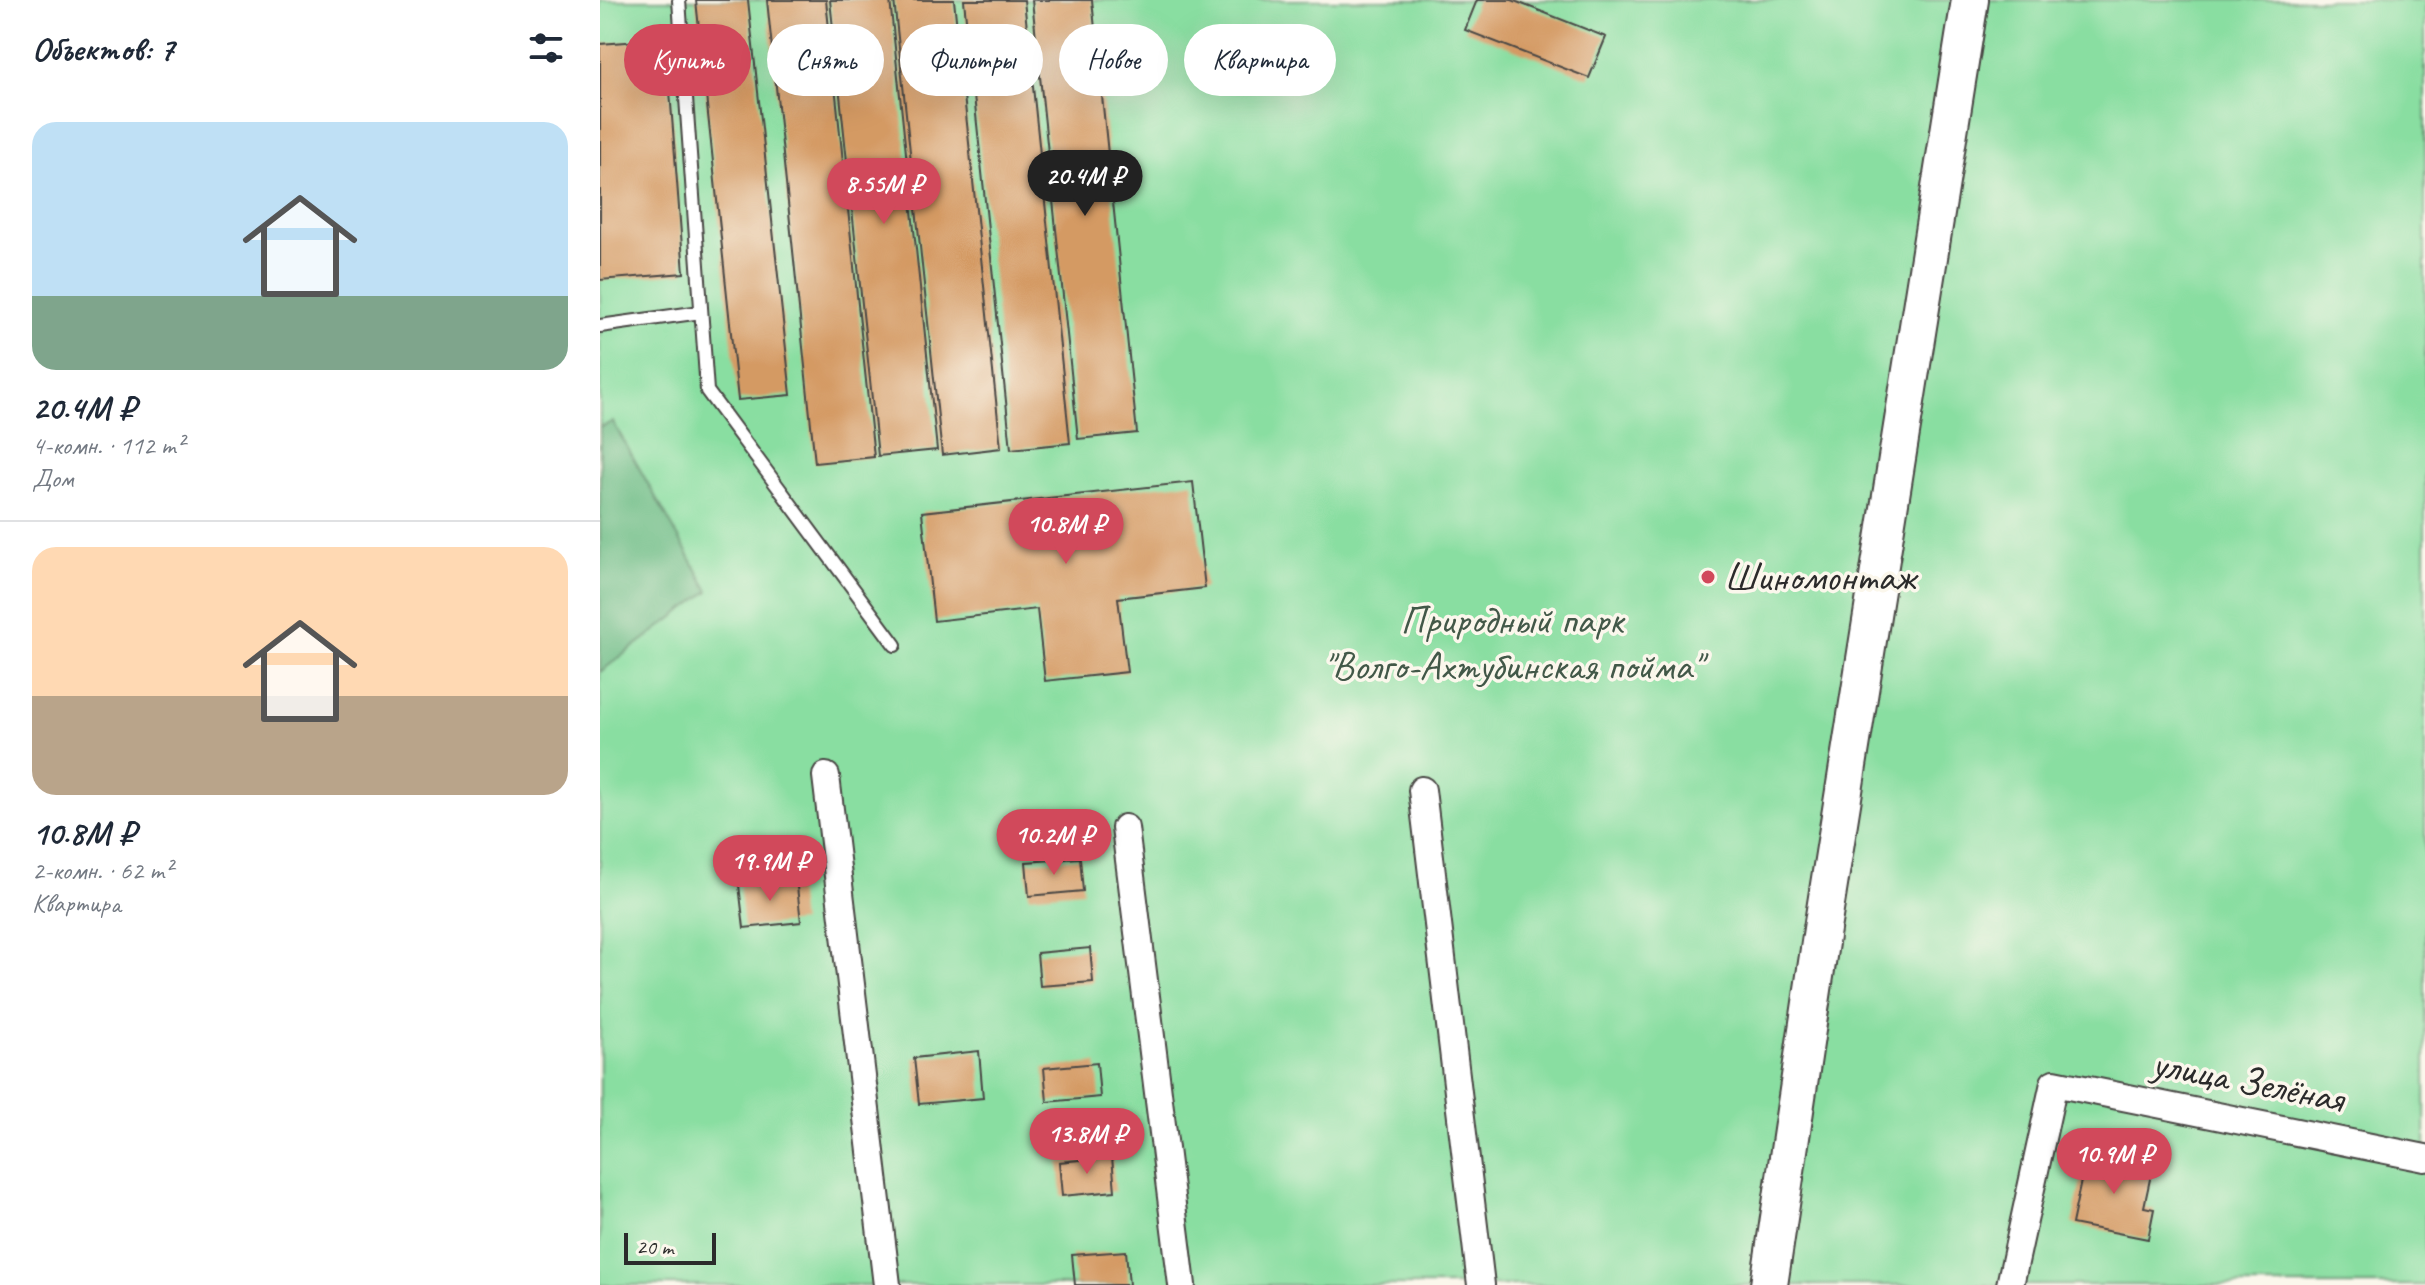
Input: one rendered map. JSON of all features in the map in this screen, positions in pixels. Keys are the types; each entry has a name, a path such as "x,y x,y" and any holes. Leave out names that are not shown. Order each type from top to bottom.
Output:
{"street":[{"path":"1769,1285 1970,0"},
{"path":"826,776 887,1285"},
{"path":"1422,790 1481,1285"},
{"path":"1125,828 1182,1285"},
{"name":"улица Зелёная","path":"2010,1285 2054,1083 2425,1158"}],"lane":[{"path":"679,0 707,391 895,645"},
{"path":"600,326 701,312"}],"green space":[{"name":"Природный парк \"Волго-Ахтубинская пойма\"","path":"600,0 2425,0 2425,1285 600,1285"},
{"path":"613,422 709,591 600,672 600,427"}],"building":[{"path":"696,0 748,0 751,24 699,24"},
{"path":"767,0 826,0 829,24 769,24"},
{"path":"830,0 890,0 937,450 878,456 840,96 884,96 884,24 833,24"},
{"path":"894,0 954,0 957,24 900,24 900,57"},
{"path":"964,0 1024,0 1026,24 967,24"},
{"path":"1032,0 1092,0 1094,24 1059,24 1059,96 1102,96 1137,433 1078,439 1042,96 1043,24 1035,24"},
{"path":"1477,0 1512,0 1606,37 1589,78 1465,30"},
{"path":"751,28 791,395 738,400 706,96 751,96"},
{"path":"624,42 624,96 670,96 684,273 600,280 600,44"},
{"path":"777,96 836,96 874,457 815,463"},
{"path":"904,96 964,96 1001,448 942,455"},
{"path":"974,96 1034,96 1070,443 1011,449"},
{"path":"1193,482 1205,588 1118,598 1127,672 1045,681 1037,609 934,621 922,512"},
{"path":"1080,858 1083,891 1029,896 1026,862"},
{"path":"796,878 801,922 744,928 739,885"},
{"path":"1090,948 1093,982 1040,986 1037,953"},
{"path":"979,1051 983,1098 919,1104 914,1058"},
{"path":"1097,1063 1100,1097 1047,1102 1044,1068"},
{"path":"2087,1152 2153,1165 2144,1207 2154,1209 2148,1239 2072,1224"},
{"path":"1112,1157 1115,1191 1062,1196 1059,1162"},
{"path":"1126,1251 1129,1285 1075,1285 1072,1255"}],"place":[{"name":"Шиномонтаж","path":"1708,577"}]}
